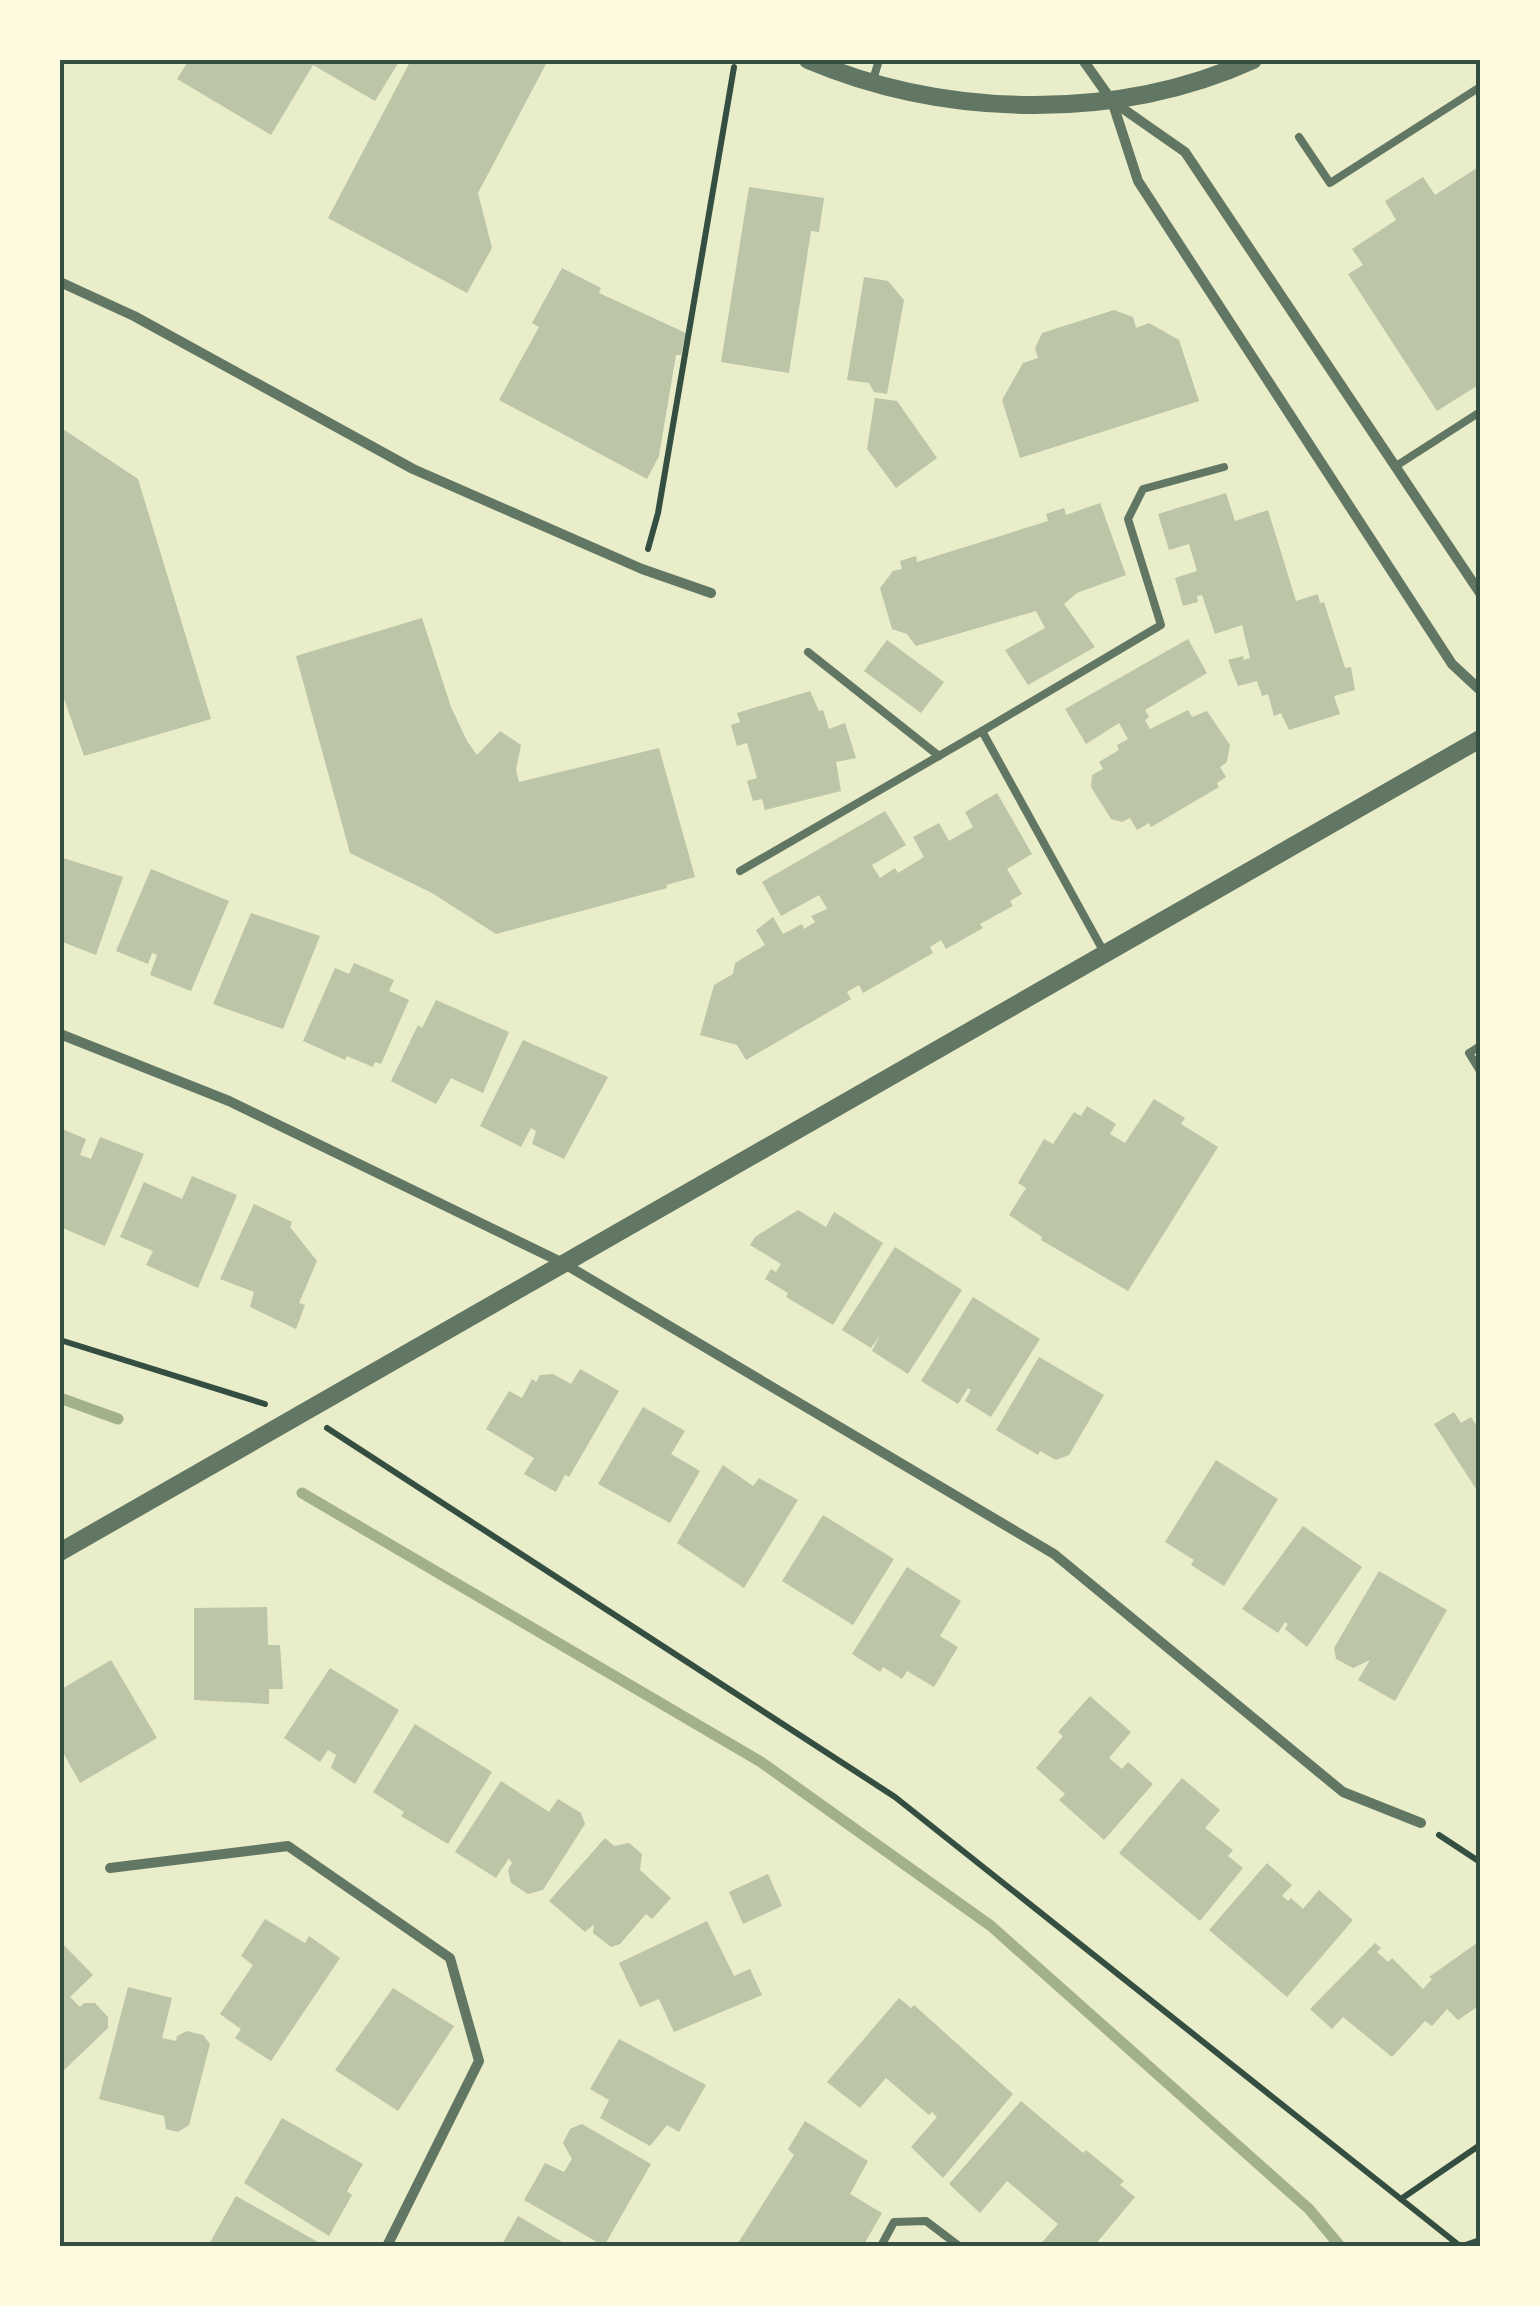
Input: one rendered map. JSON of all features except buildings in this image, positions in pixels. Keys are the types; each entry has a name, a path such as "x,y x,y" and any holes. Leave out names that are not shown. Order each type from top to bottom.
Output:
{"street":[{"path":"808,60 872,85 1013,105 1112,101 1214,78 1253,60"},
{"path":"1083,60 1112,101 1138,181 1452,664 1480,690"},
{"path":"1112,101 1185,152 1480,594"},
{"path":"60,282 134,316 412,469 642,569 711,592"},
{"path":"60,1552 1480,739"},
{"path":"60,1034 229,1101 563,1264 1054,1554 1343,1792 1421,1824"},
{"path":"110,1868 288,1846 450,1958 478,2060 387,2246"}],"lane":[{"path":"872,85 879,60"},
{"path":"1299,137 1330,183 1480,87"},
{"path":"1396,466 1480,412"},
{"path":"740,871 1160,625 1128,519 1143,489 1224,467"},
{"path":"808,652 939,756"},
{"path":"982,731 1106,954"},
{"path":"1480,1046 1468,1053 1480,1071"},
{"path":"882,2246 894,2222 926,2222 959,2246"}],"path":[{"path":"642,569 658,512 734,67"},
{"path":"60,1340 232,1396 304,1414 894,1797 1461,2246 1480,2240"},
{"path":"1421,1824 1480,1862"},
{"path":"1401,2199 1480,2145"}],"waterway":[{"path":"60,1398 118,1419"},
{"path":"302,1493 761,1762 991,1926 1309,2209 1340,2246"}]}
